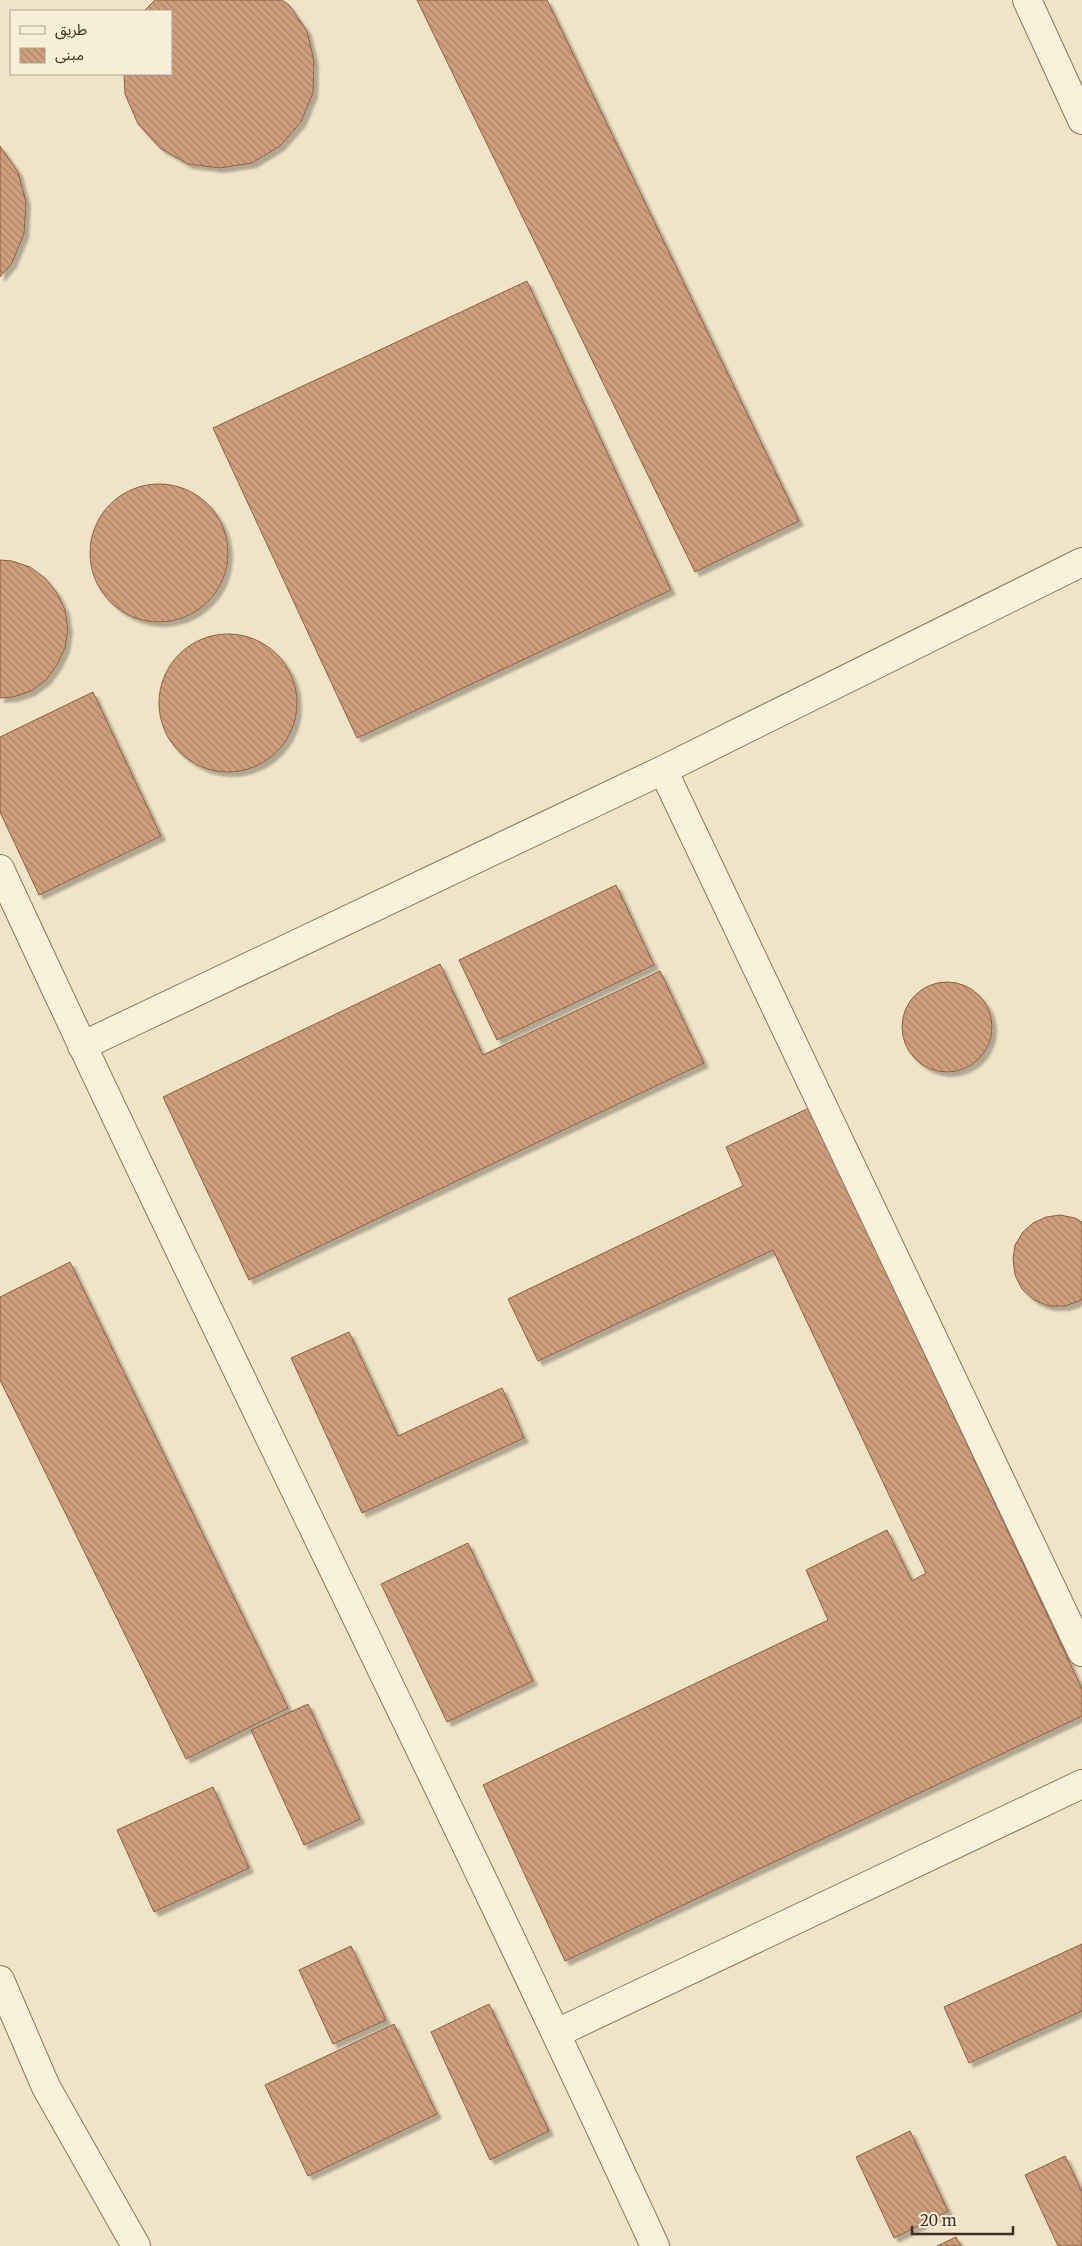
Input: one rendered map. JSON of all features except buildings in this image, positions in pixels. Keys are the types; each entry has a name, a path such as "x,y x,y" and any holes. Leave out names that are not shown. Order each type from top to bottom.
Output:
{"street":[{"path":"1027,0 1082,120"},
{"path":"82,1046 663,770 1082,562"},
{"path":"663,770 1082,1652"},
{"path":"0,869 82,1046 557,2033 655,2246"},
{"path":"557,2033 1082,1784"},
{"path":"0,1980 46,2087 136,2246"}]}
